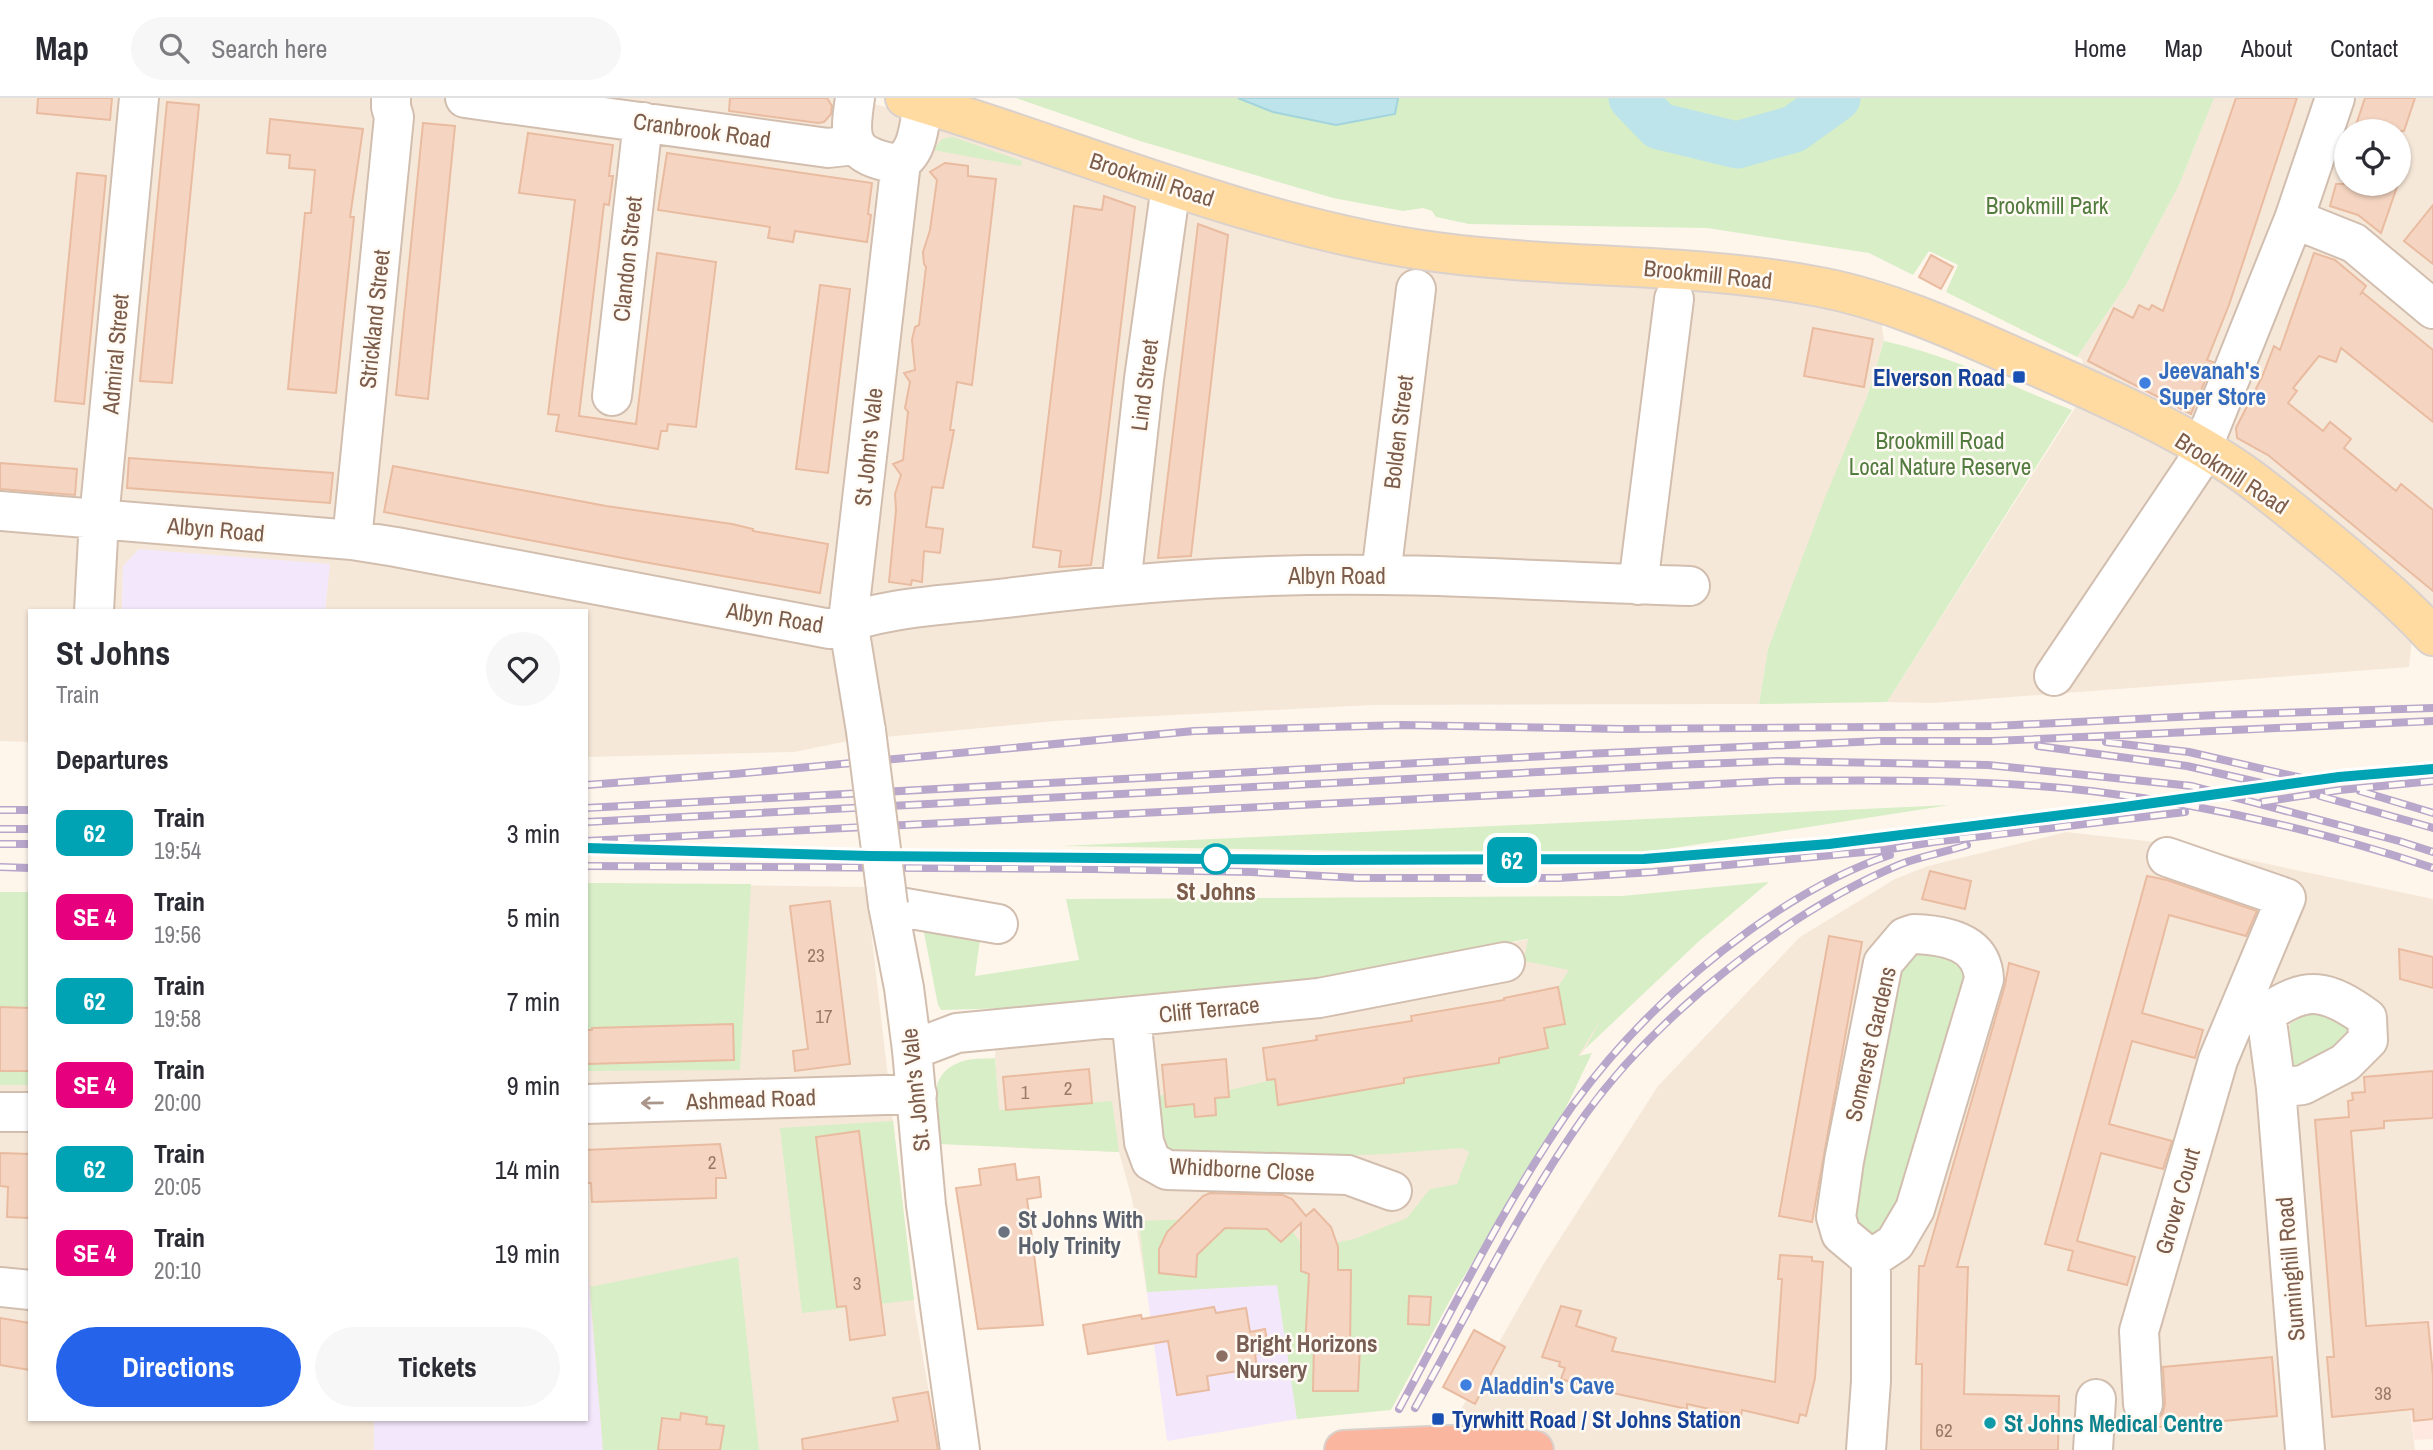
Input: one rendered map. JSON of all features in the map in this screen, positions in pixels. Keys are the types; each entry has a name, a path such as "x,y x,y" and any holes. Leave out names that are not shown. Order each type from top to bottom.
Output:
{"highway":[{"path":"1378,1448 1450,1445 1534,1450"}],"main road":[{"name":"Brookmill Road","path":"914,101 1236,207 1339,234 1416,249 1522,260 1679,269 1822,288 1880,303 1946,326 2078,384 2203,449 2243,474 2308,524 2408,609 2433,636"}],"street":[{"name":"Admiral Street","path":"94,609 99,520 139,98"},
{"name":"Cranbrook Road","path":"465,98 828,148 855,142"},
{"path":"855,98 851,129 861,152 874,160 901,162"},
{"path":"2054,676 2195,466 2294,219 2335,98"},
{"name":"St John's Vale","path":"866,731 848,621 901,162 909,155 916,140 914,101"},
{"name":"Strickland Street","path":"352,541 393,107"},
{"name":"Clandon Street","path":"612,396 643,122"},
{"name":"Lind Street","path":"1121,585 1144,379 1171,186"},
{"path":"2294,219 2354,243 2433,309"},
{"name":"Bolden Street","path":"1381,575 1416,289"},
{"path":"1638,585 1674,299"},
{"name":"Albyn Road","path":"0,511 352,541 410,549 830,629 875,614 1121,585 1271,576 1381,575 1690,586"},
{"name":"St. John's Vale","path":"866,731 888,905 904,988 912,1049 926,1205 960,1450"},
{"name":"Grover Court","path":"2143,1404 2140,1331 2218,1060 2254,1009 2286,898 2166,857"},
{"path":"888,905 998,924"},
{"name":"Somerset Gardens","path":"1913,934 1937,935 1958,940 1976,956 1984,967 1984,979 1915,1209 1895,1243 1871,1259 1841,1234 1836,1217 1844,1161 1883,963 1905,937 1913,934"},
{"name":"Cliff Terrace","path":"912,1049 957,1033 1319,998 1505,962"},
{"path":"2254,1009 2308,993 2329,996 2367,1018 2368,1040 2345,1063 2303,1085 2276,1088"},
{"name":"Sunninghill Road","path":"2254,1009 2276,1088 2305,1450"},
{"name":"Whidborne Close","path":"1132,1017 1144,1142 1151,1161 1167,1170 1348,1175 1392,1191"},
{"name":"Ashmead Road","path":"588,1104 916,1094"},
{"path":"0,1112 28,1112"},
{"path":"1866,1450 1871,1381 1871,1259"},
{"path":"0,1287 28,1290"},
{"path":"2093,1450 2096,1399"}],"shaded area":[{"path":"0,98 855,98 1424,268 1496,278 1641,284 1736,293 1880,313 1884,341 1867,397 1768,649 1759,704 1372,705 1055,721 853,740 794,752 588,757 588,609 325,609 329,565 123,566 122,609 28,609 28,742 0,741"},
{"path":"2214,98 2433,98 2433,612 2086,375 2082,359 2077,357 2126,285 2179,185"},
{"path":"2140,370 2191,397 2179,422 2127,392"},
{"path":"2082,397 2218,473 2413,630 2409,667 1933,703 1887,702"},
{"path":"139,549 330,564 325,609 122,609 123,566"},
{"path":"2066,832 2173,844 2433,899 2433,1320 2398,1323 2415,1450 1438,1450 1543,1265 1658,1086 1800,937 1895,879 1928,866"},
{"path":"588,883 866,887 915,1311 939,1450 0,1450 0,892 28,892 28,1421 588,1421"},
{"path":"1532,939 1613,999 1585,1049 1569,1070 1469,1152 1382,1410 1297,1419 1277,1285 1147,1292 1132,1199 1119,1152 1001,1147 995,1058 997,1019 1244,992"},
{"path":"588,1273 603,1450 374,1450 374,1421 588,1421"},
{"name":"Bright Horizons Nursery","path":"1277,1285 1297,1419 1167,1441 1147,1292"},
{"path":"2433,1320 2433,1439 2414,1440 2397,1323"}],"green space":[{"name":"Brookmill Park","path":"1016,98 2214,98 2179,185 2126,285 2077,357 1946,292 1958,265 1929,251 1913,275 1869,253 1707,228 1469,224 1436,217 1432,211 1423,208 1403,211 1333,198 1140,141"},
{"path":"953,137 1022,161 1021,166 933,150 942,139"},
{"name":"Brookmill Road Local Nature Reserve","path":"1884,341 1932,354 2072,410 1887,702 1759,704 1768,649 1824,500 1867,397"},
{"path":"1950,805 1648,852 1534,854 1061,846"},
{"path":"1769,882 1697,943 1585,1049 1602,1017 1578,1056 1592,1053 1559,1122 1455,1291 1391,1410 1297,1419 1277,1285 1147,1292 1139,1221 1283,1216 1304,1249 1354,1239 1407,1218 1430,1189 1457,1184 1469,1152 1462,1148 1259,1159 1156,1153 1144,1096 1217,1093 1564,1024 1558,987 1569,970 1524,961 1528,939 1244,992 1079,1006 941,1010 920,912 981,932 975,976 1079,960 1066,899 1622,896"},
{"path":"588,883 751,884 740,1070 588,1071"},
{"path":"0,892 28,892 28,1085 0,1085"},
{"path":"1926,941 1968,970 1901,1220 1865,1241 1847,1206 1901,958"},
{"path":"2312,1011 2333,1013 2350,1029 2347,1048 2291,1078 2290,1024"},
{"path":"995,1058 999,1110 1112,1101 1119,1152 938,1144 935,1094 944,1073 953,1065 967,1060"},
{"path":"893,1121 914,1300 802,1313 780,1128"},
{"path":"738,1257 759,1450 603,1450 590,1287"}],"water":[{"path":"1238,98 1398,98 1395,114 1336,125 1273,112"}],"building":[{"path":"38,98 112,98 110,120 37,113"},
{"path":"730,98 827,98 832,106 831,114 824,122 818,123 729,111"},
{"path":"2236,98 2297,98 2229,305 2207,360 2213,362 2191,414 2088,361 2114,308 2133,318 2139,305 2149,310 2152,305 2163,311"},
{"path":"2365,98 2415,98 2408,119 2358,119"},
{"path":"167,102 199,105 172,383 140,381"},
{"path":"270,119 363,129 350,217 354,217 336,393 288,389 305,213 311,213 315,170 289,168 290,155 267,153"},
{"path":"423,123 455,126 428,399 396,395"},
{"path":"528,133 613,145 609,176 613,176 609,205 604,204 579,416 636,424 657,253 716,262 696,427 668,424 667,431 661,431 658,449 556,431 559,415 548,414 575,200 519,193"},
{"path":"667,153 872,183 867,242 795,231 793,242 768,238 770,227 658,210"},
{"path":"945,163 968,166 968,176 996,179 972,385 957,382 950,430 954,430 943,488 932,487 926,527 943,529 940,553 924,551 922,582 912,580 911,585 889,582 895,494 901,475 893,464 903,460 908,412 905,408 910,382 904,373 915,370 912,340 915,327 919,325 926,267 923,252 930,230 937,180 930,172"},
{"path":"77,173 106,176 84,404 55,401"},
{"path":"2334,191 2334,196 2394,196 2381,233 2358,215 2330,206"},
{"path":"1104,196 1135,207 1100,500 1091,565 1059,567 1061,551 1033,547 1052,387 1074,206 1102,210"},
{"path":"2433,205 2433,264 2404,241"},
{"path":"1198,224 1228,235 1191,556 1158,558"},
{"path":"2314,253 2335,260 2366,286 2362,292 2433,350 2433,422 2341,348 2336,362 2319,356 2293,388 2297,391 2288,403 2323,431 2330,422 2351,439 2344,448 2396,491 2401,484 2433,510 2433,591 2268,455 2237,438 2236,428 2262,377 2274,346 2280,350"},
{"path":"1931,255 1953,267 1941,289 1919,277"},
{"path":"820,285 850,289 828,473 796,469"},
{"path":"1813,328 1873,339 1864,387 1804,376"},
{"path":"129,458 333,473 330,503 127,488"},
{"path":"0,463 77,469 75,495 0,489"},
{"path":"393,466 606,506 732,524 753,531 828,544 820,593 384,512"},
{"path":"1930,871 1971,881 1965,909 1922,899"},
{"path":"2147,876 2167,880 2257,911 2246,936 2169,915 2142,1013 2203,1030 2195,1058 2132,1041 2109,1124 2172,1141 2163,1169 2101,1153 2077,1241 2135,1257 2127,1285 2068,1270 2073,1251 2045,1244"},
{"path":"830,901 850,1064 795,1071 793,1051 808,1049 790,906"},
{"path":"1829,936 1862,942 1812,1222 1779,1216"},
{"path":"2399,949 2433,957 2433,988 2400,979"},
{"path":"2009,963 2039,972 1957,1267 1968,1267 1964,1394 2059,1396 2058,1450 1921,1450 1922,1364 1916,1364 1919,1266 1924,1266"},
{"path":"1558,987 1565,1024 1544,1028 1548,1048 1499,1058 1499,1063 1404,1078 1404,1083 1278,1105 1275,1079 1267,1080 1263,1048 1317,1040 1316,1036 1412,1021 1411,1016 1504,1000"},
{"path":"0,1007 28,1008 28,1071 0,1071"},
{"path":"733,1024 734,1060 588,1064 588,1030"},
{"path":"1226,1059 1229,1097 1215,1098 1216,1115 1195,1117 1194,1104 1166,1107 1162,1065"},
{"path":"1089,1069 1092,1103 1006,1110 1003,1077"},
{"path":"2433,1071 2433,1118 2384,1121 2384,1128 2351,1131 2366,1326 2428,1322 2433,1376 2433,1419 2414,1421 2413,1409 2332,1417 2327,1357 2334,1357 2315,1120 2349,1117 2348,1101 2353,1100 2352,1093 2365,1092 2364,1077"},
{"path":"859,1131 885,1335 850,1340 846,1306 837,1307 816,1137"},
{"path":"720,1144 726,1178 716,1178 716,1198 592,1202 591,1183 588,1183 588,1150"},
{"path":"0,1153 28,1154 28,1218 7,1217 8,1187 0,1186"},
{"name":"St Johns With Holy Trinity","path":"1015,1164 1017,1180 1039,1177 1041,1197 1027,1199 1043,1325 978,1329 956,1188 981,1185 979,1169"},
{"path":"1210,1193 1283,1195 1292,1199 1306,1216 1314,1209 1331,1227 1338,1247 1338,1270 1351,1270 1350,1347 1360,1347 1358,1391 1313,1391 1314,1347 1305,1347 1309,1274 1301,1271 1301,1223 1281,1242 1267,1229 1225,1228 1197,1255 1196,1277 1159,1273 1159,1249 1167,1232 1203,1196"},
{"path":"1780,1255 1812,1257 1812,1261 1823,1262 1815,1378 1806,1416 1800,1414 1798,1423 1742,1410 1741,1416 1687,1404 1687,1409 1599,1390 1561,1379 1565,1368 1559,1366 1560,1362 1542,1357 1561,1306 1581,1311 1576,1326 1616,1338 1612,1351 1775,1382 1782,1279 1778,1279"},
{"path":"1409,1296 1431,1297 1429,1325 1408,1324"},
{"path":"1214,1307 1216,1313 1246,1308 1250,1332 1265,1329 1269,1352 1255,1354 1257,1368 1207,1376 1209,1390 1177,1395 1168,1341 1088,1354 1083,1325"},
{"path":"0,1318 28,1323 28,1370 0,1365"},
{"path":"1474,1330 1505,1347 1475,1404 1443,1387"},
{"path":"2272,1357 2277,1416 2148,1428 2148,1425 2163,1413 2163,1367"},
{"path":"928,1392 938,1450 803,1450 802,1439 898,1421 893,1398"},
{"path":"681,1413 707,1417 706,1424 724,1426 720,1450 658,1450 662,1418 680,1420"}],"waterway":[{"path":"1632,98 1659,126 1737,145 1794,129 1837,98"}],"railway":[{"path":"588,785 734,774 1194,731 1402,725 1622,729 1995,726 2433,708"},
{"path":"588,808 1584,754 1879,741 1993,741 2433,721"},
{"path":"2106,742 2189,752 2302,778"},
{"path":"2038,746 2187,766 2266,784"},
{"path":"588,822 1778,761 1988,765 2192,786 2433,852"},
{"path":"2231,792 2339,777 2433,769"},
{"path":"588,841 1777,781 1934,781 2052,787 2178,804 2307,831 2433,868"},
{"path":"2262,802 2340,790 2433,781"},
{"path":"2360,791 2433,813"},
{"path":"2320,796 2433,828"},
{"path":"618,849 843,855 1315,860 1644,859 1830,843 2140,805"},
{"path":"0,810 28,810"},
{"path":"588,866 1093,869 1252,872 1358,878 1559,878 1885,850 2185,812"},
{"path":"0,829 28,829"},
{"path":"0,844 28,844"},
{"path":"1415,1408 1517,1222 1561,1150 1615,1077 1649,1040 1727,970 1814,909 1901,864 1967,845"},
{"path":"1399,1409 1525,1178 1573,1105 1612,1056 1677,989 1750,930 1817,887 1890,855"},
{"path":"0,867 28,868"}],"train":[{"name":"62","path":"588,848 870,856 1315,860 1644,859 1829,844 2339,777 2433,769"}],"place":[{"name":"Elverson Road","path":"2019,377"},
{"name":"Jeevanah's Super Store","path":"2145,383"},
{"name":"St Johns","path":"1216,859"},
{"name":"St Johns With Holy Trinity","path":"1004,1232"},
{"name":"Bright Horizons Nursery","path":"1222,1356"},
{"name":"Aladdin's Cave","path":"1466,1385"},
{"name":"Tyrwhitt Road / St Johns Station","path":"1438,1419"},
{"name":"St Johns Medical Centre","path":"1990,1423"}]}
